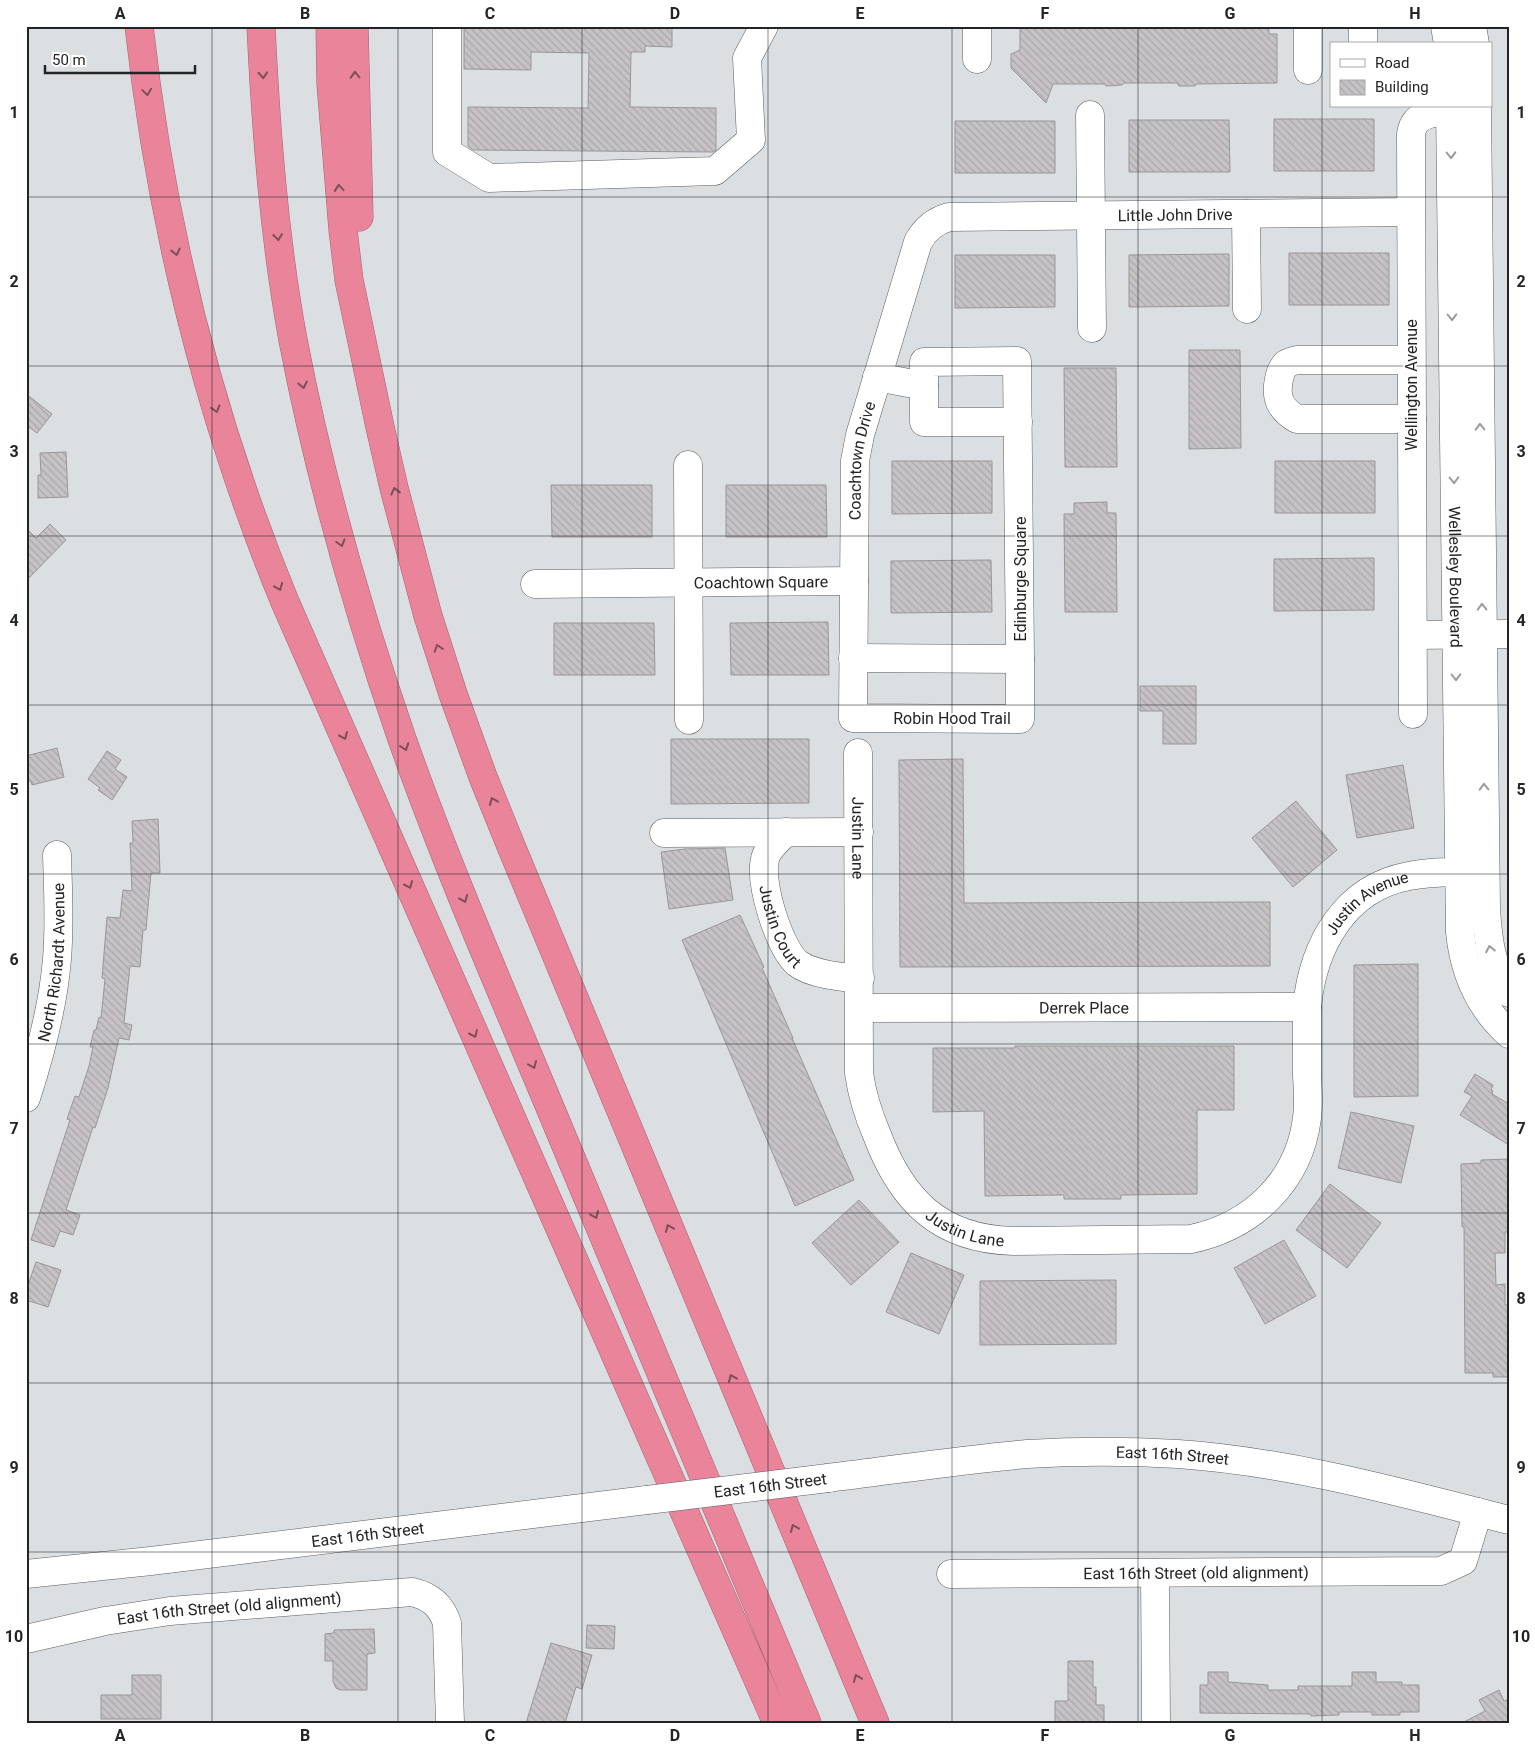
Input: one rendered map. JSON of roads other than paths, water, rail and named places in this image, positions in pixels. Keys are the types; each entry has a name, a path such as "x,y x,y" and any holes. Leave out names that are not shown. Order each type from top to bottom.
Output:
{"highway":[{"path":"139,26 151,118 167,213 182,282 208,383 248,507 285,602 777,1723"},
{"path":"261,26 264,97 272,188 293,338 330,504 379,668 424,799 481,941 807,1723"},
{"path":"330,26 331,84 349,280 394,488 423,597 450,686 483,777 875,1723"},
{"path":"354,26 359,229 370,374"}],"street":[{"path":"446,26 447,152 489,178 714,171 751,140 747,58 764,26"},
{"path":"977,26 977,59"},
{"path":"1308,26 1308,70"},
{"path":"1363,26 1364,42"},
{"path":"1445,26 1448,42"},
{"path":"1472,26 1475,42"},
{"name":"Wellington Avenue","path":"1413,714 1412,126 1420,117 1435,113 1450,110 1477,110"},
{"name":"Wellesley Boulevard","path":"1450,110 1456,635 1472,872 1486,909 1489,949 1500,978 1509,994"},
{"name":"Wellesley Boulevard","path":"1477,110 1496,634 1472,872 1460,932 1468,973 1477,996 1509,1034"},
{"path":"1090,115 1092,328"},
{"name":"Little John Drive","path":"940,220 949,217 1411,212"},
{"path":"1246,214 1247,309"},
{"name":"Coachtown Drive","path":"853,718 855,461 860,435 918,242 927,229 940,220"},
{"path":"1411,360 1297,360 1286,364 1280,372 1278,396 1280,404 1287,413 1297,420 1412,420"},
{"name":"Edinburge Square","path":"853,658 1020,659 1018,422 1017,361 924,362 924,422 1018,422"},
{"path":"878,377 924,386"},
{"path":"535,584 688,582 688,465"},
{"name":"Coachtown Square","path":"688,720 688,582 854,581"},
{"path":"1413,635 1496,634"},
{"name":"Robin Hood Trail","path":"853,718 1020,719 1020,659"},
{"name":"Justin Lane","path":"858,753 860,1073 862,1094 885,1157 899,1181 912,1198 930,1214 951,1227 968,1235 986,1239 1013,1241 1191,1239 1235,1224 1251,1214 1278,1188 1293,1164 1303,1138 1308,1109 1307,1007"},
{"path":"664,832 859,832"},
{"name":"Justin Court","path":"786,832 772,846 765,858 763,875 767,898 785,946 797,963 817,972 844,978 860,978"},
{"name":"North Richardt Avenue","path":"26,1098 47,1026 55,978 59,921 57,855"},
{"name":"Justin Avenue","path":"1307,1007 1312,974 1324,942 1333,927 1354,903 1379,886 1393,880 1421,874 1472,872"},
{"name":"Derrek Place","path":"860,1008 1307,1007"},
{"name":"East 16th Street","path":"26,1574 151,1561 1028,1454 1081,1452 1179,1454 1285,1467 1338,1477 1509,1520"},
{"name":"East 16th Street (old alignment)","path":"951,1574 1441,1571 1463,1561 1478,1512"},
{"path":"1155,1573 1156,1723"},
{"name":"East 16th Street (old alignment)","path":"26,1639 105,1621 170,1611 405,1592 419,1594 433,1600 445,1617 448,1630 450,1723"}]}
